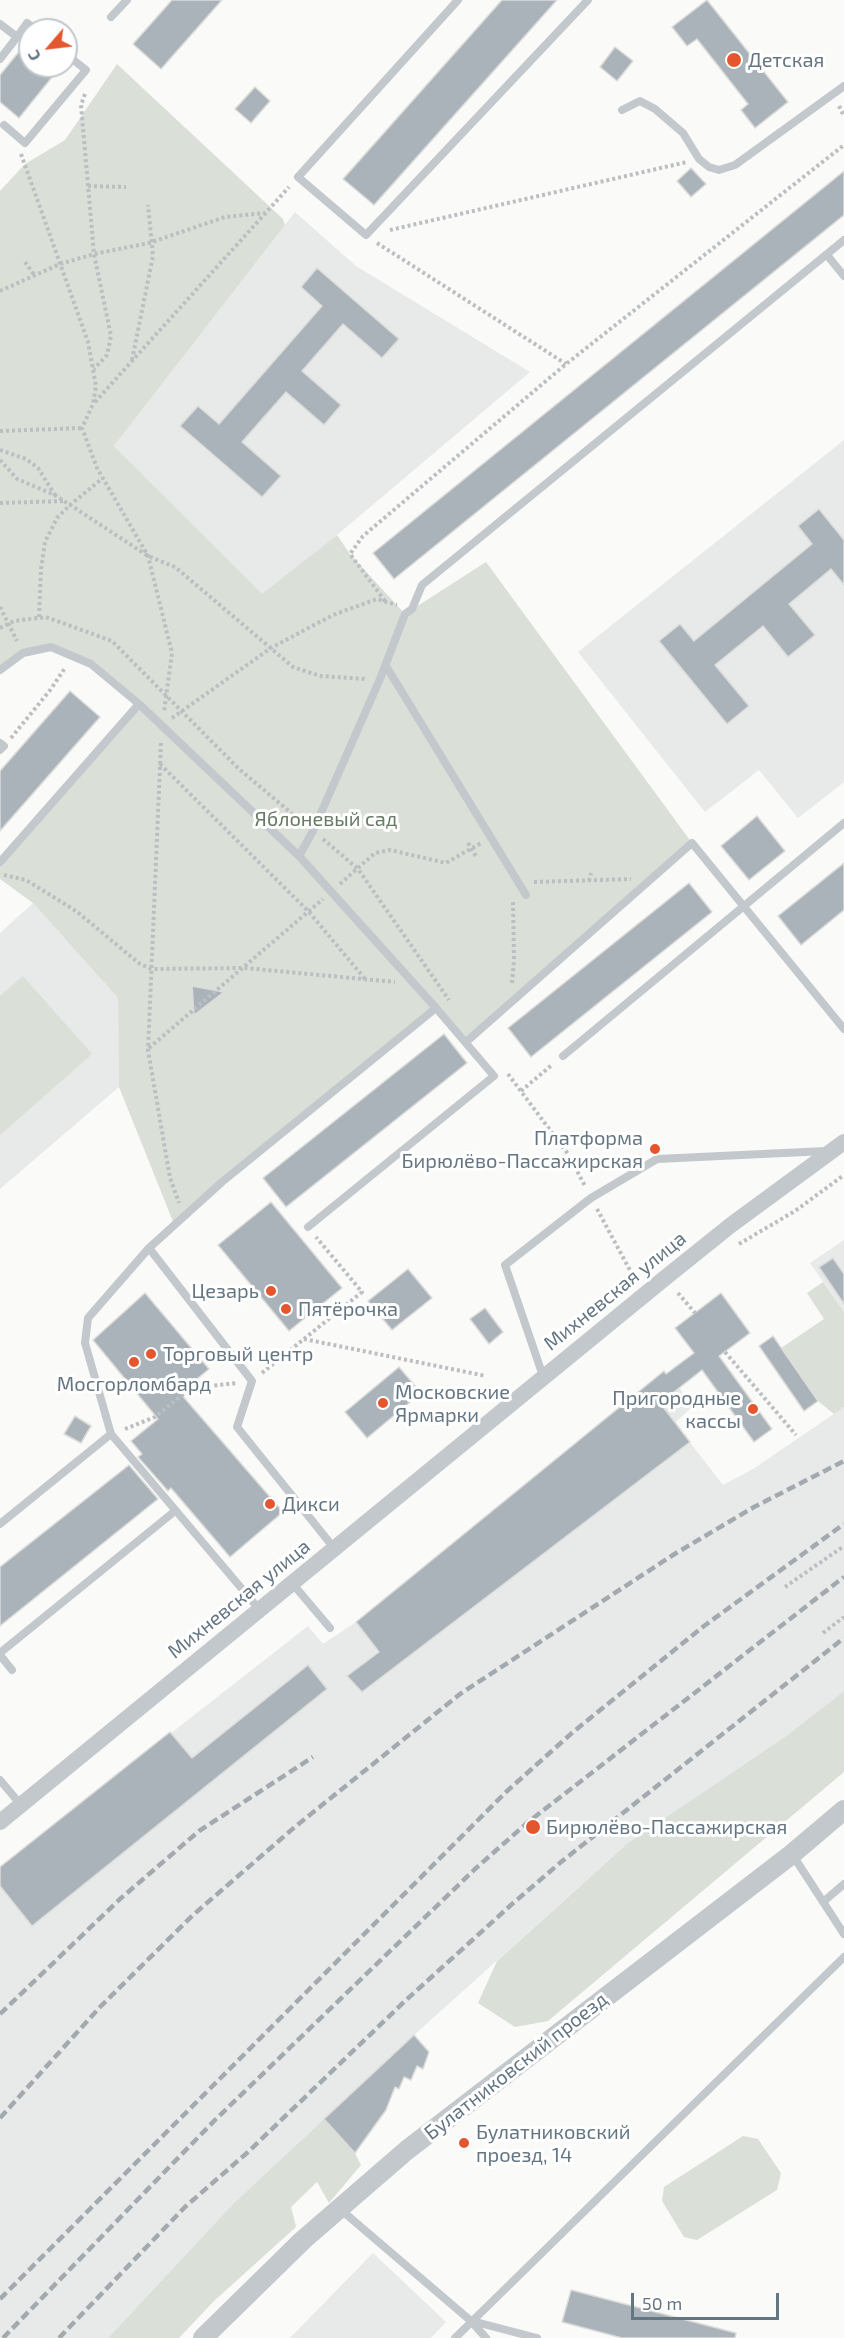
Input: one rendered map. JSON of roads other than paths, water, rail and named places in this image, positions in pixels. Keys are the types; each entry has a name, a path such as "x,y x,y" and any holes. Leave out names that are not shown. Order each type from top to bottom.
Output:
{"street":[{"name":"Михневская улица","path":"0,1822 731,1225 838,1147"},
{"name":"Булатниковский проезд","path":"203,2338 303,2240 407,2150 792,1854 844,1810"}],"lane":[{"path":"111,17 127,0"},
{"path":"458,0 298,177 366,235 588,0"},
{"path":"0,24 17,37 0,59"},
{"path":"1,125 26,143 86,70 78,64"},
{"path":"622,110 640,101 655,109 683,133 699,159 709,167 719,170 735,165 844,86"},
{"path":"298,856 313,831 386,666 405,614 412,609 422,585 844,240"},
{"path":"827,255 844,276"},
{"path":"0,670 23,653 51,647 73,654 91,664 139,704 298,856 436,1008 494,1076 308,1227"},
{"path":"386,666 526,895"},
{"path":"0,862 139,704"},
{"path":"563,1056 844,823"},
{"path":"465,1042 692,843 844,1029"},
{"path":"259,1609 111,1434 85,1343 88,1318 149,1248 184,1215 436,1008"},
{"path":"543,1377 505,1265 591,1198 657,1159 838,1147"},
{"path":"149,1248 252,1381 237,1427 334,1548"},
{"path":"0,1524 111,1434"},
{"path":"12,1670 0,1654 175,1511"},
{"path":"292,1583 330,1628"},
{"path":"0,1780 21,1805"},
{"path":"792,1854 844,1934"},
{"path":"823,1902 844,1884"},
{"path":"455,2338 844,1957"},
{"path":"340,2209 471,2321 486,2338"},
{"path":"471,2321 537,2338"}],"railway":[{"path":"0,2118 100,2007 193,1915 296,1826 460,1694 673,1555 754,1507 844,1461"},
{"path":"0,2299 506,1792 573,1732 704,1626 844,1524"},
{"path":"3,2338 216,2119 475,1869 527,1823 844,1577"},
{"path":"59,2338 185,2207 248,2152 405,2001 511,1905 561,1862 844,1638"},
{"path":"0,2014 120,1899 199,1831 313,1757"}],"place":[{"name":"Детская","path":"734,60"},
{"name":"Платформа Бирюлёво-Пассажирская","path":"655,1149"},
{"name":"Цезарь","path":"271,1291"},
{"name":"Пятёрочка","path":"286,1309"},
{"name":"Торговый центр","path":"151,1354"},
{"name":"Мосгорломбард","path":"134,1362"},
{"name":"Московские Ярмарки","path":"383,1403"},
{"name":"Пригородные кассы","path":"753,1409"},
{"name":"Дикси","path":"270,1504"},
{"name":"Бирюлёво-Пассажирская","path":"533,1827"},
{"name":"Булатниковский проезд, 14","path":"464,2143"}],"park label":[{"name":"Яблоневый сад","path":"326,819"}]}
